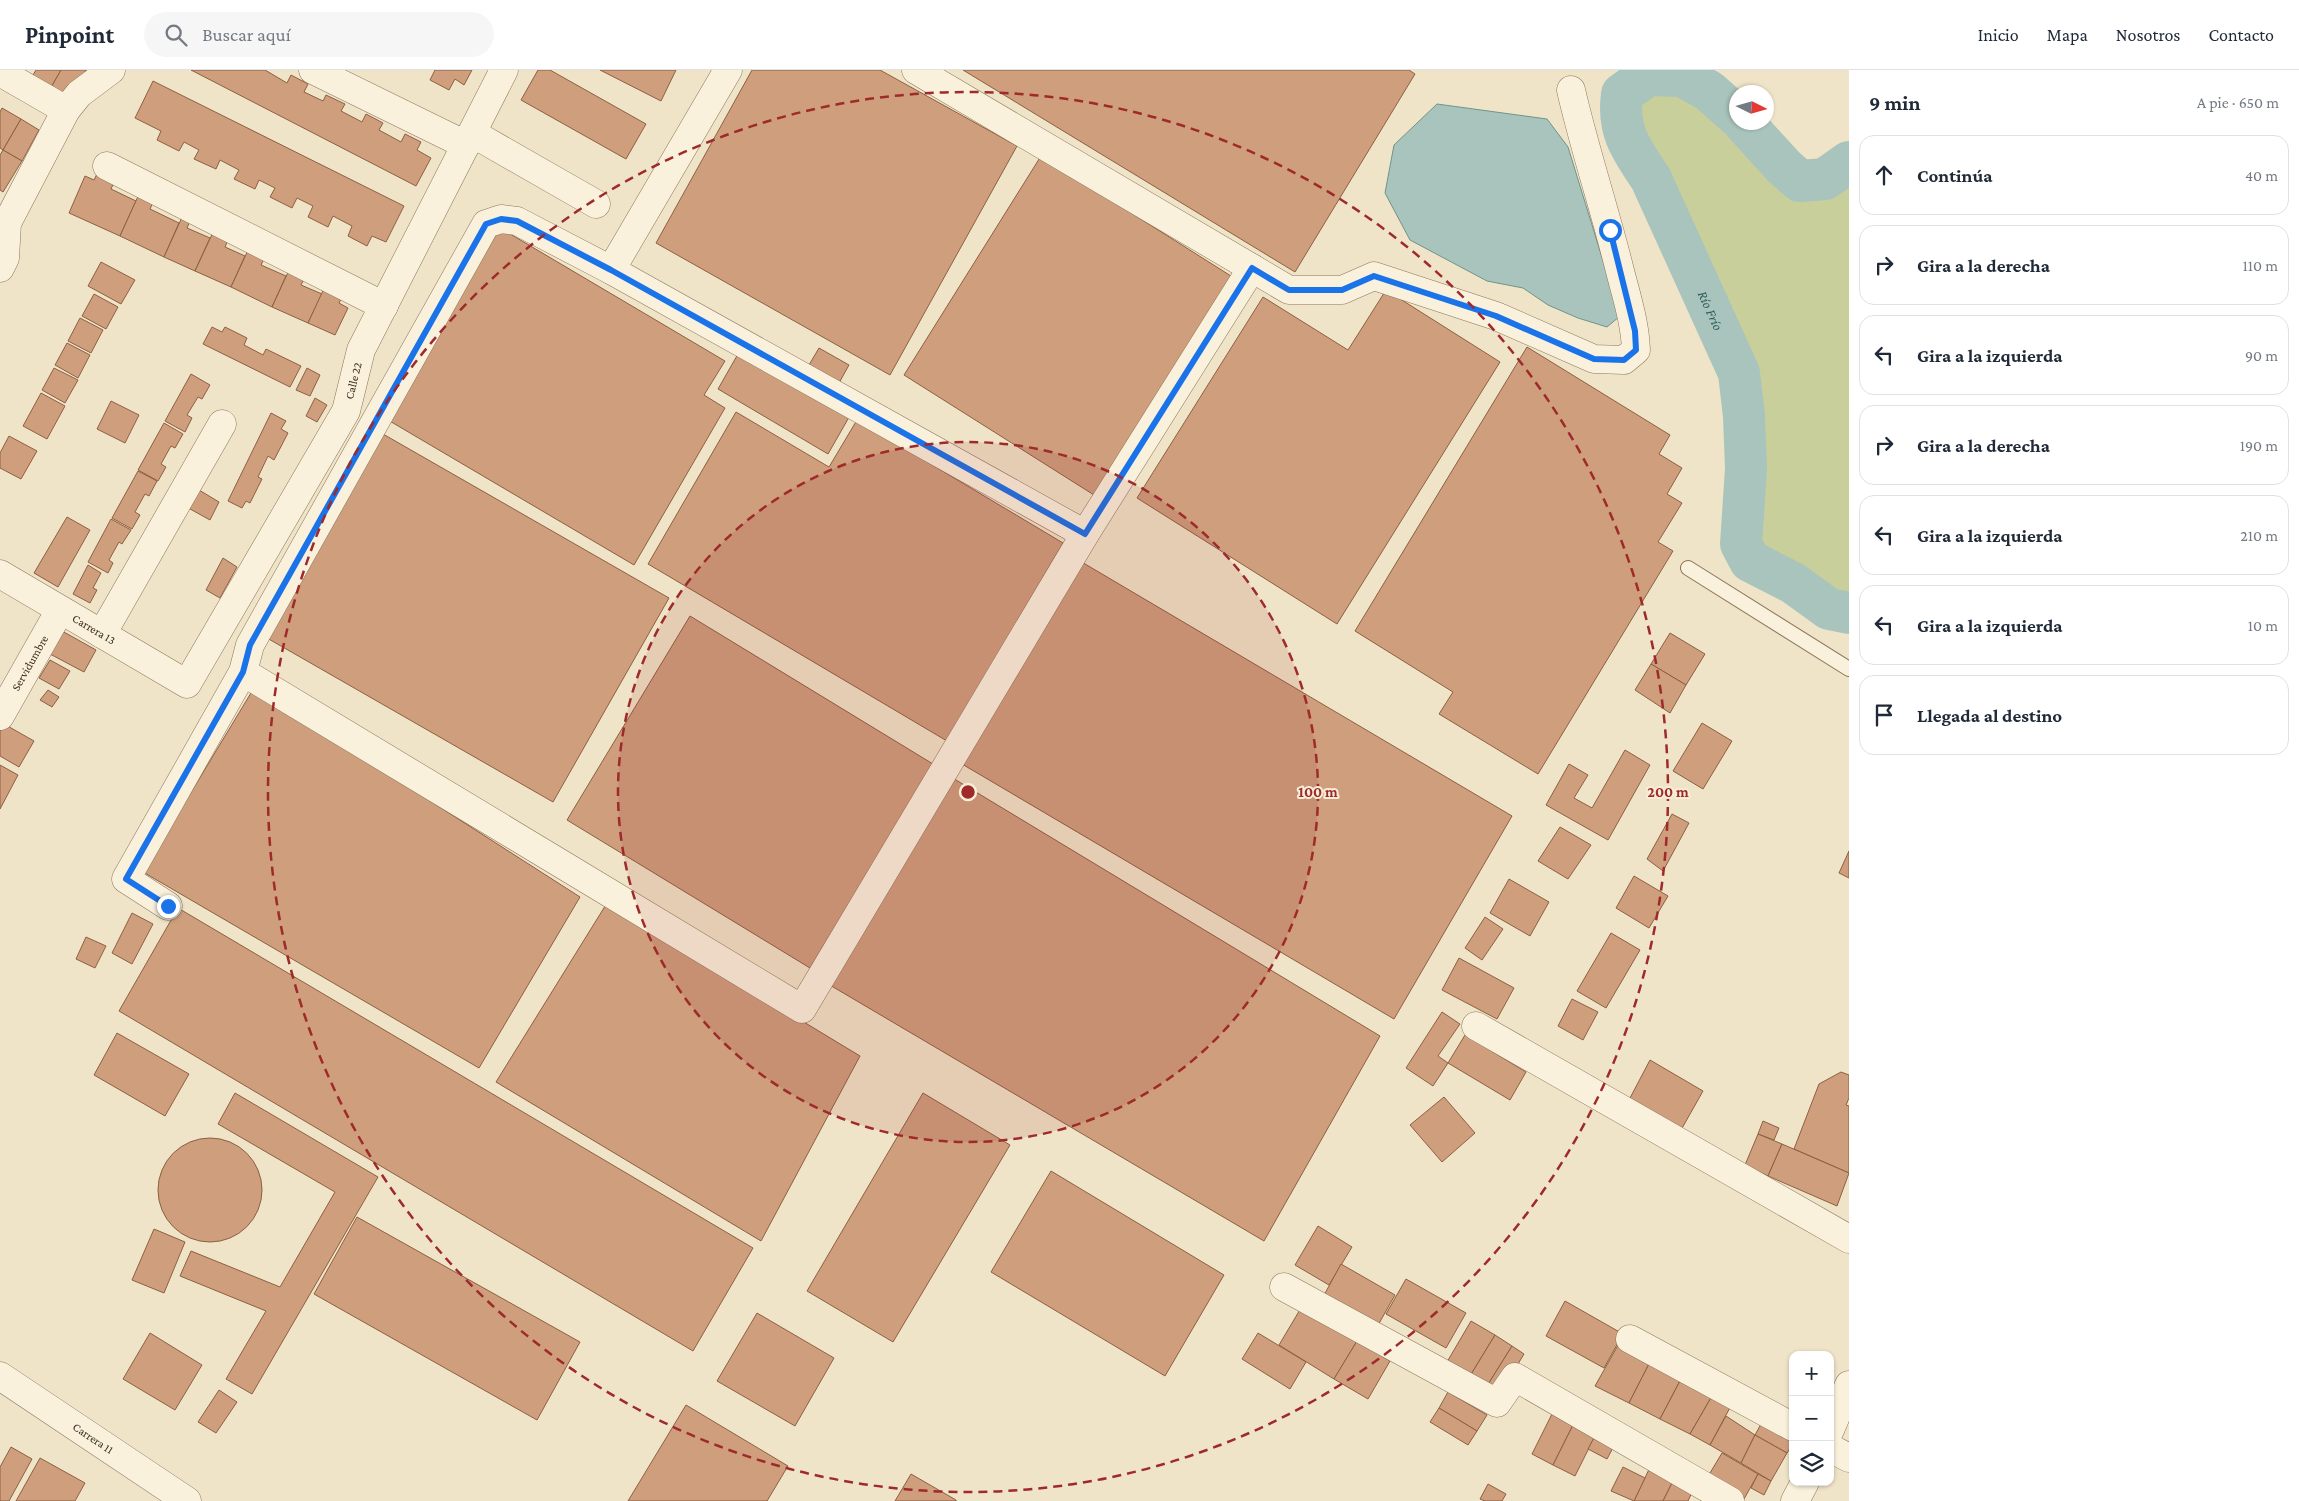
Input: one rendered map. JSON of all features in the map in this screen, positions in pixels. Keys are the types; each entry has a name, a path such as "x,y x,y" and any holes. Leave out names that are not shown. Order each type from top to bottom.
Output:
{"street":[{"path":"0,268 5,258 3,232 7,222 66,110 79,94 111,70"},
{"path":"313,70 469,139 596,204"},
{"name":"Calle 22","path":"187,684 346,410 361,350 504,70"},
{"path":"611,270 728,70"},
{"path":"916,70 1289,290 1342,290 1374,276 1496,316 1594,359 1624,360 1636,350 1635,331 1610,230 1584,145 1571,90"},
{"path":"0,72 66,110"},
{"path":"107,166 384,306"},
{"path":"168,906 126,879 243,672 250,645 486,224 501,219 517,221 611,270 1085,534"},
{"path":"243,672 802,1009 1085,534 1252,268"},
{"path":"102,634 222,424"},
{"name":"Carrera 13","path":"0,574 187,684"},
{"name":"Servidumbre","path":"0,716 60,610"},
{"path":"1476,1026 1849,1239"},
{"path":"1284,1287 1497,1403 1515,1377 1730,1501"},
{"path":"1630,1339 1789,1425"},
{"name":"Carrera 11","path":"0,1376 187,1501"},
{"path":"1834,1421 1849,1385"},
{"path":"1834,1450 1849,1458"},
{"path":"1795,1501 1802,1486"}],"lane":[{"path":"1688,568 1849,669"}],"green space":[{"path":"1648,75 1682,76 1709,91 1729,109 1729,130 1750,130 1784,167 1800,181 1825,179 1849,162 1849,613 1829,609 1793,583 1750,561 1741,544 1746,469 1744,416 1739,373 1651,179 1627,139 1622,119 1622,94"}],"water":[{"path":"1437,104 1547,119 1568,147 1620,316 1607,327 1578,318 1548,305 1523,288 1487,281 1410,240 1385,193 1394,145"}],"building":[{"path":"36,70 61,70 49,91 30,80"},
{"path":"61,70 86,70 67,102 49,91"},
{"path":"191,70 265,70 287,83 291,75 308,84 304,92 323,101 326,95 345,104 341,111 362,122 366,114 383,123 379,130 401,142 405,134 421,142 417,150 431,158 416,186"},
{"path":"435,70 472,70 464,85 455,79 449,90 430,80"},
{"path":"538,70 550,70 646,124 626,159 521,100"},
{"path":"600,70 676,70 661,101"},
{"path":"752,70 880,70 1017,146 890,375 656,243"},
{"path":"963,70 1409,70 1415,74 1295,272"},
{"path":"153,81 404,206 386,242 372,236 367,246 348,236 352,226 333,216 328,227 308,217 313,206 297,198 292,208 270,197 275,188 259,180 255,189 234,179 239,170 220,160 216,169 194,159 199,150 184,142 179,151 157,140 161,131 135,118"},
{"path":"2,108 21,119 3,150 0,148 0,112"},
{"path":"21,119 39,130 22,161 3,150"},
{"path":"3,150 22,161 3,192 0,190 0,155"},
{"path":"1041,156 1231,276 1094,495 904,375"},
{"path":"98,172 115,180 111,189 136,201 120,236 69,213 85,176 94,180"},
{"path":"140,192 155,198 150,209 179,223 164,257 120,236"},
{"path":"183,215 191,219 187,228 210,238 195,271 164,257"},
{"path":"215,228 230,235 225,247 245,256 231,287 195,271"},
{"path":"500,228 725,361 704,395 725,408 634,565 388,420"},
{"path":"249,248 266,255 261,265 286,276 272,307 231,287"},
{"path":"101,262 135,280 121,304 88,286"},
{"path":"290,268 306,275 301,285 322,294 308,323 272,307"},
{"path":"326,284 344,293 339,303 348,308 335,335 308,323"},
{"path":"1386,290 1500,362 1337,624 1137,498 1263,297 1348,350"},
{"path":"94,294 118,307 106,329 82,316"},
{"path":"80,318 103,330 91,353 68,341"},
{"path":"212,327 222,332 225,327 247,338 244,345 263,355 266,349 301,366 290,387 203,344"},
{"path":"67,343 90,355 78,378 55,365"},
{"path":"742,347 852,412 828,454 718,389"},
{"path":"1527,347 1670,435 1659,454 1682,468 1667,494 1682,503 1658,542 1673,551 1538,774 1439,714 1453,692 1355,631"},
{"path":"819,348 849,365 839,383 809,365"},
{"path":"54,368 78,380 65,403 42,390"},
{"path":"307,368 320,375 310,396 296,390"},
{"path":"191,374 210,385 202,399 198,397 187,415 192,418 185,432 165,421"},
{"path":"41,393 65,406 47,439 23,426"},
{"path":"315,398 327,405 317,422 306,416"},
{"path":"111,401 139,415 125,443 97,429"},
{"path":"736,412 829,467 857,420 1063,543 947,741 648,564"},
{"path":"271,413 286,421 281,429 288,433 274,460 268,456 258,477 262,479 250,503 246,501 242,508 228,501"},
{"path":"164,423 183,434 175,448 171,446 161,464 166,467 158,481 138,470"},
{"path":"376,430 669,598 553,802 260,634"},
{"path":"9,436 37,451 21,479 0,468 0,453"},
{"path":"138,471 157,481 149,496 145,494 135,512 140,515 132,529 112,518"},
{"path":"194,487 219,502 210,520 183,505"},
{"path":"67,517 90,530 58,587 34,573"},
{"path":"111,519 131,530 122,544 119,542 109,560 113,563 108,573 88,562"},
{"path":"223,558 237,567 220,598 206,590"},
{"path":"1080,561 1512,816 1394,1019 962,764"},
{"path":"88,565 101,573 93,588 97,590 90,603 73,594"},
{"path":"690,616 933,764 810,968 567,820"},
{"path":"62,631 96,650 84,672 50,654"},
{"path":"1670,633 1705,654 1686,685 1651,664"},
{"path":"50,660 70,671 59,689 39,678"},
{"path":"1651,664 1686,685 1670,713 1635,690"},
{"path":"254,688 580,897 479,1068 143,872"},
{"path":"48,690 59,697 52,707 40,700"},
{"path":"1702,723 1732,741 1703,789 1673,771"},
{"path":"4,724 34,741 19,767 0,756 0,731"},
{"path":"1625,750 1650,765 1608,840 1546,805 1569,764 1588,775 1574,798 1592,808"},
{"path":"0,765 18,775 0,809"},
{"path":"951,777 1380,1036 1264,1241 823,981"},
{"path":"1672,814 1689,823 1663,871 1647,859"},
{"path":"1560,827 1591,845 1568,879 1538,861"},
{"path":"1849,851 1849,878 1839,873"},
{"path":"1634,876 1668,896 1649,928 1616,908"},
{"path":"1509,879 1549,902 1530,936 1490,913"},
{"path":"607,903 860,1056 761,1241 496,1082"},
{"path":"178,908 753,1248 693,1351 119,1011"},
{"path":"132,913 153,924 132,964 112,953"},
{"path":"1485,917 1503,929 1482,960 1465,948"},
{"path":"1611,933 1640,950 1606,1008 1577,991"},
{"path":"86,937 106,946 95,968 76,959"},
{"path":"1459,958 1514,988 1497,1019 1442,990"},
{"path":"1572,999 1598,1012 1583,1040 1558,1026"},
{"path":"1442,1012 1460,1024 1438,1056 1448,1063 1433,1086 1406,1068"},
{"path":"117,1033 189,1074 165,1116 94,1075"},
{"path":"1465,1035 1526,1072 1510,1100 1448,1063"},
{"path":"1650,1060 1703,1091 1681,1130 1630,1098"},
{"path":"1841,1072 1849,1075 1849,1098 1846,1105 1849,1106 1849,1173 1794,1149 1819,1084"},
{"path":"235,1093 378,1177 252,1394 226,1379 266,1311 180,1276 191,1251 280,1287 335,1192 218,1124"},
{"path":"923,1093 1010,1145 893,1342 807,1291"},
{"path":"1444,1097 1475,1133 1442,1162 1410,1125"},
{"path":"1763,1121 1779,1128 1774,1140 1758,1134"},
{"path":"1758,1134 1782,1144 1768,1176 1745,1165"},
{"path":"210,1138 230,1142 247,1153 258,1170 262,1190 258,1210 247,1227 230,1238 210,1242 190,1238 173,1227 162,1210 158,1190 162,1170 173,1153 190,1142"},
{"path":"1782,1144 1849,1173 1837,1206 1768,1176"},
{"path":"1051,1171 1224,1275 1165,1376 991,1272"},
{"path":"357,1217 580,1342 537,1420 314,1294"},
{"path":"1318,1226 1352,1247 1329,1285 1295,1265"},
{"path":"154,1229 185,1242 164,1293 132,1280"},
{"path":"1341,1264 1395,1295 1377,1327 1323,1297"},
{"path":"1406,1279 1466,1313 1446,1348 1386,1314"},
{"path":"1565,1301 1623,1334 1604,1368 1546,1336"},
{"path":"1301,1308 1357,1341 1334,1379 1279,1345"},
{"path":"757,1313 834,1358 795,1426 717,1381"},
{"path":"1471,1321 1495,1335 1470,1376 1447,1362"},
{"path":"150,1333 202,1365 175,1410 123,1379"},
{"path":"1258,1333 1306,1362 1290,1389 1242,1359"},
{"path":"1495,1335 1512,1346 1487,1386 1470,1376"},
{"path":"1621,1340 1653,1356 1629,1403 1595,1386"},
{"path":"1357,1341 1390,1361 1368,1399 1334,1379"},
{"path":"1512,1346 1524,1354 1500,1394 1487,1386"},
{"path":"1653,1356 1684,1373 1660,1419 1629,1403"},
{"path":"1691,1360 1723,1377 1690,1434 1660,1419"},
{"path":"1723,1377 1741,1387 1710,1445 1690,1434"},
{"path":"219,1390 237,1402 216,1433 198,1422"},
{"path":"1448,1392 1487,1415 1477,1431 1439,1408"},
{"path":"1772,1404 1789,1415 1789,1450 1787,1453 1755,1435"},
{"path":"686,1405 788,1466 767,1501 628,1501"},
{"path":"1439,1408 1477,1431 1468,1445 1430,1422"},
{"path":"1554,1410 1575,1421 1553,1465 1532,1454"},
{"path":"1726,1416 1755,1435 1741,1463 1710,1445"},
{"path":"1575,1421 1597,1432 1575,1476 1553,1465"},
{"path":"1596,1434 1615,1444 1607,1459 1588,1449"},
{"path":"1755,1435 1787,1453 1771,1481 1741,1463"},
{"path":"11,1447 32,1459 9,1501 0,1501 0,1467"},
{"path":"1722,1453 1758,1474 1744,1499 1707,1478"},
{"path":"40,1458 85,1483 75,1501 16,1501"},
{"path":"1652,1463 1676,1475 1663,1501 1634,1501"},
{"path":"1623,1467 1645,1478 1634,1501 1611,1491"},
{"path":"911,1474 956,1500 956,1501 895,1501"},
{"path":"1758,1474 1771,1481 1764,1495 1751,1488"},
{"path":"1674,1479 1694,1488 1688,1501 1663,1501"},
{"path":"1488,1484 1506,1494 1502,1501 1485,1501 1480,1499"}],"waterway":[{"name":"Río Frío","path":"1729,109 1709,91 1682,76 1648,75 1622,94 1622,119 1627,139 1651,179 1739,373 1744,416 1746,469 1741,544 1750,561 1793,583 1829,609 1849,613"},
{"name":"Río Frío","path":"1750,130 1784,167 1800,181 1825,179 1849,162"}],"route":[{"path":"168,906 126,879 243,672 250,645 486,224 501,219 517,221 611,270 1085,534 1252,268 1289,290 1342,290 1374,276 1496,316 1594,359 1624,360 1636,350 1635,331 1610,230"}]}
